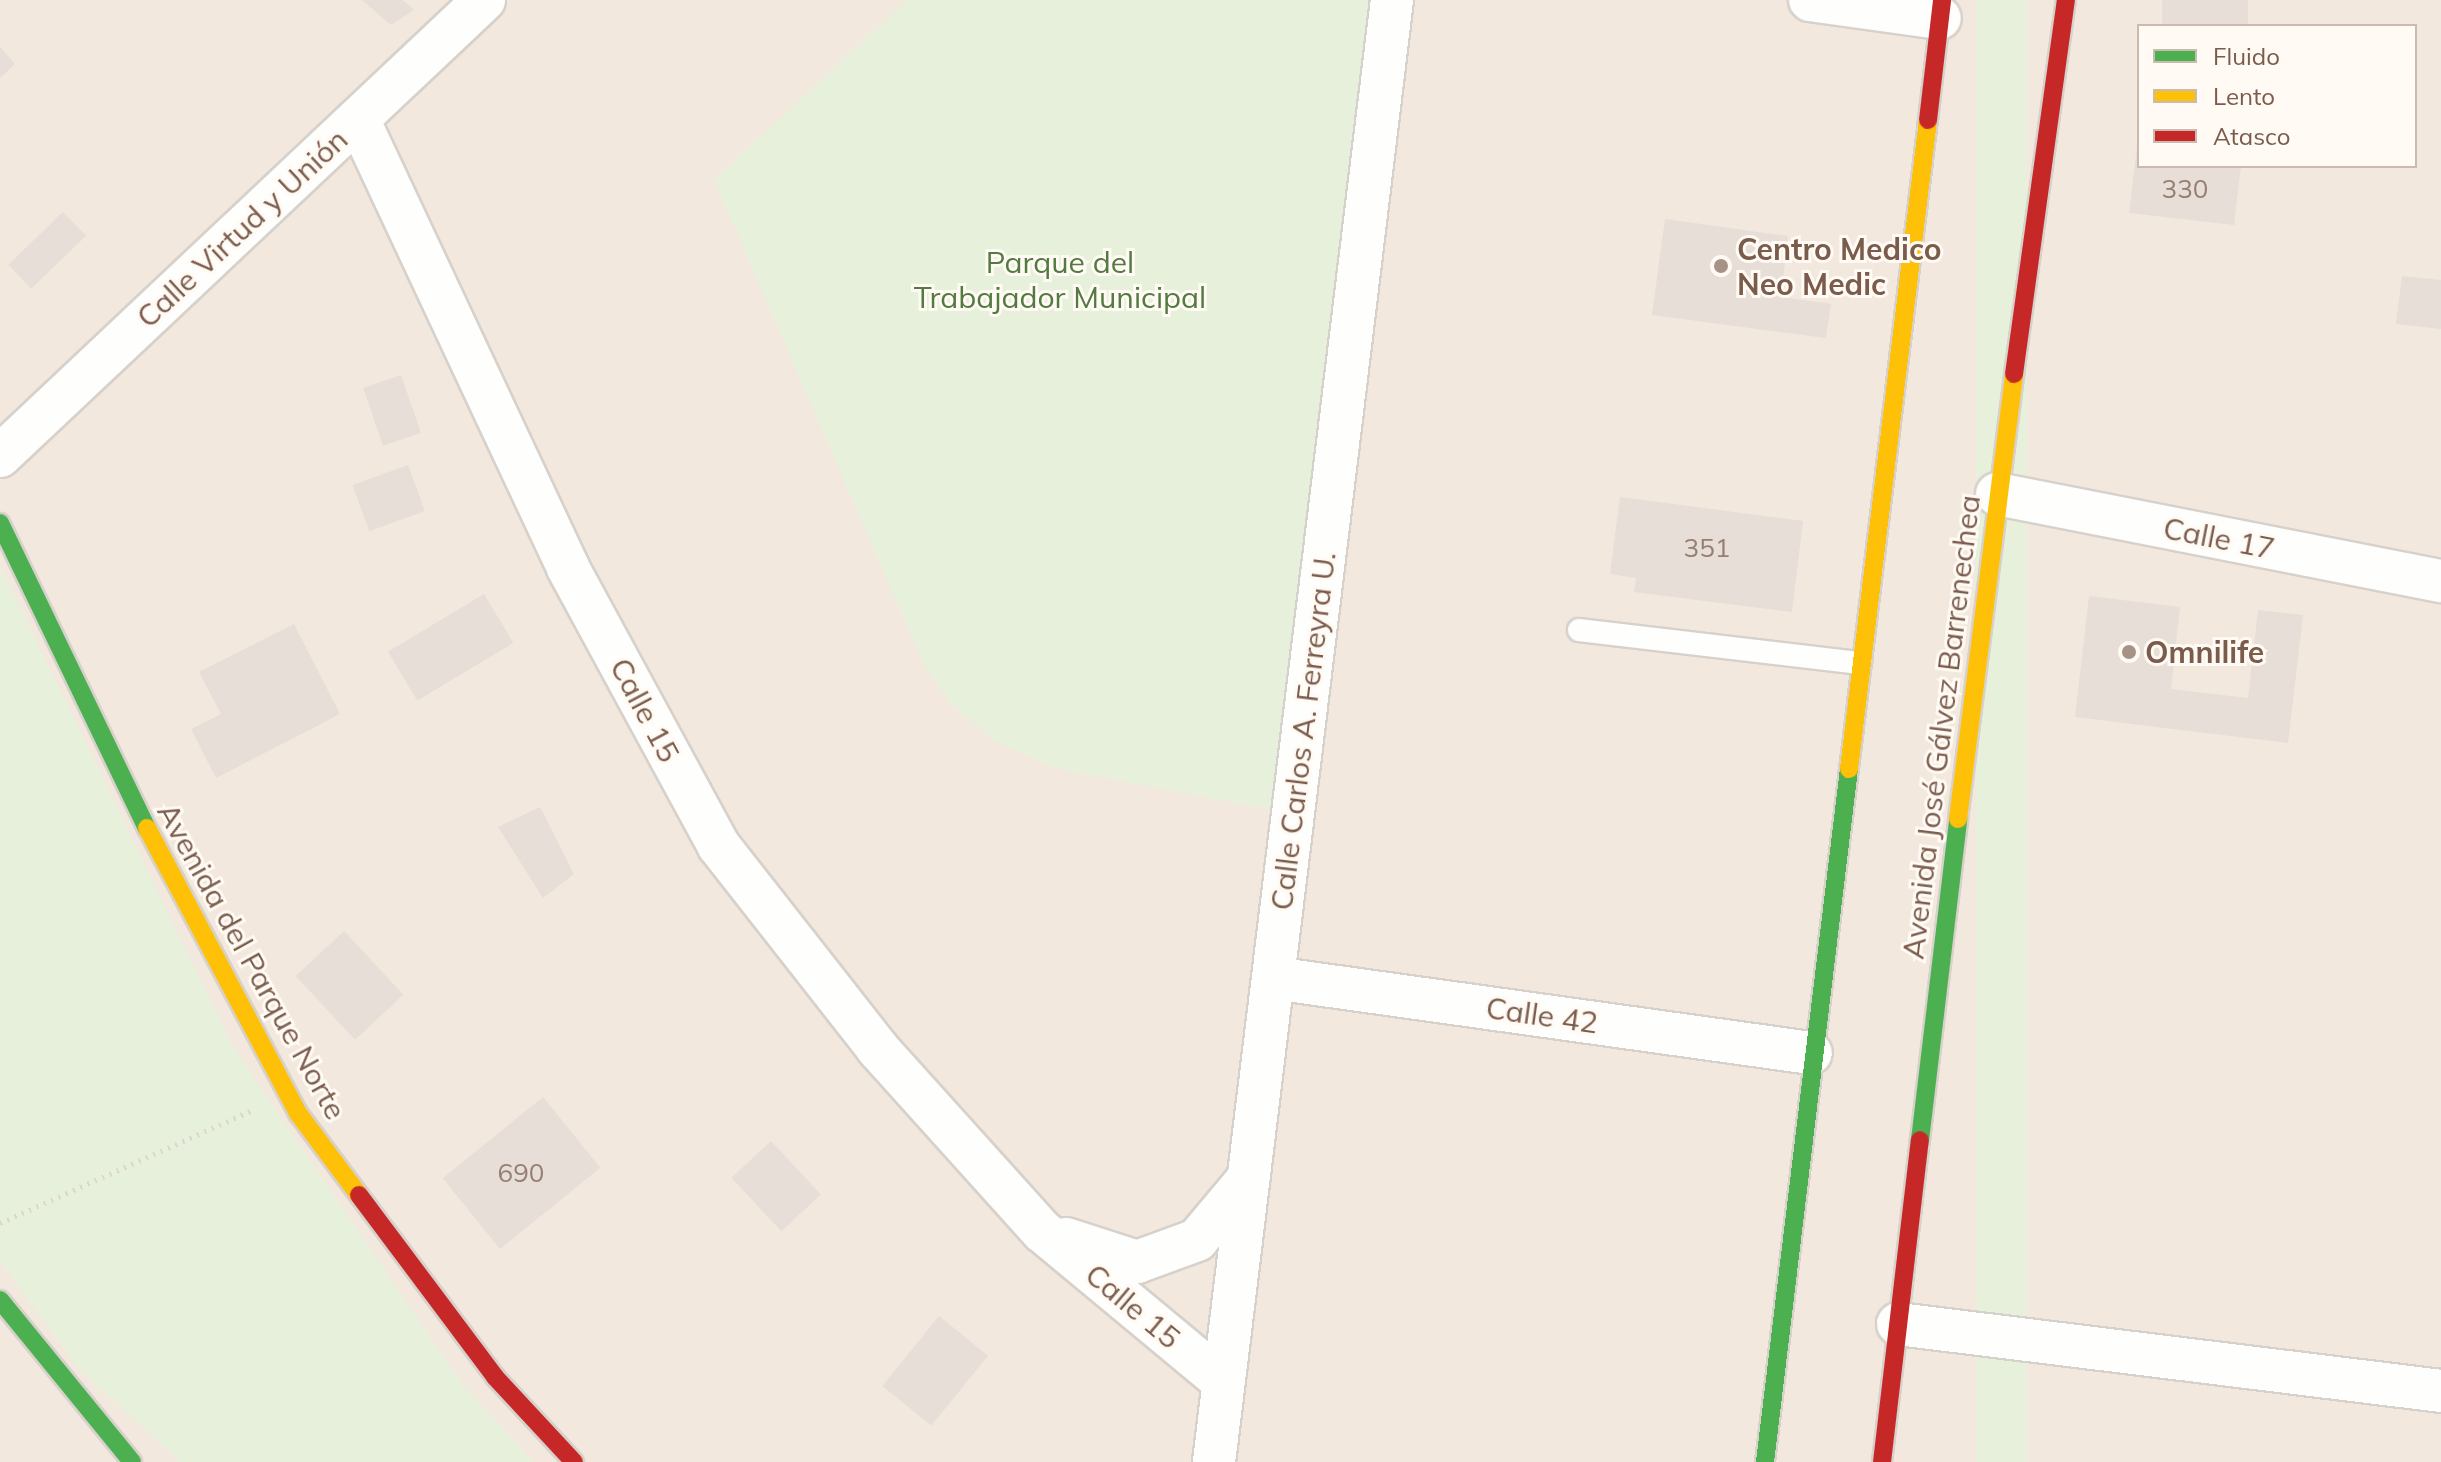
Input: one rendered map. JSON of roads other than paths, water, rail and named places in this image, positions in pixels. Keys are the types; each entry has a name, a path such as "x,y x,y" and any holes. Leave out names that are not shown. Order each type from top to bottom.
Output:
{"main road":[{"name":"Avenida José Gálvez Barrenechea","path":"1882,1462 1997,494 2066,0"},
{"path":"1765,1462 1811,1053 1941,9"},
{"name":"Avenida del Parque Norte","path":"0,523 131,797 287,1095 495,1377 574,1462"},
{"path":"0,1300 132,1462"}],"street":[{"name":"Calle Virtud y Unión","path":"0,456 484,0"},
{"name":"Calle Carlos A. Ferreyra U.","path":"1214,1462 1392,0"},
{"path":"1810,0 1941,9"},
{"name":"Calle 15","path":"358,119 568,568 719,846 878,1049 1042,1231 1224,1382"},
{"name":"Calle 17","path":"1997,494 2441,581"},
{"name":"Calle 42","path":"1273,978 1811,1053"},
{"name":"Calle 15","path":"1042,1231 1137,1262 1197,1240 1248,1179"},
{"path":"1898,1324 2441,1391"}],"lane":[{"path":"1579,630 1860,663"}],"place":[{"name":"Centro Medico Neo Medic","path":"1721,266"},
{"name":"Omnilife","path":"2129,652"}],"park label":[{"name":"Parque del Trabajador Municipal","path":"1060,279"}]}
